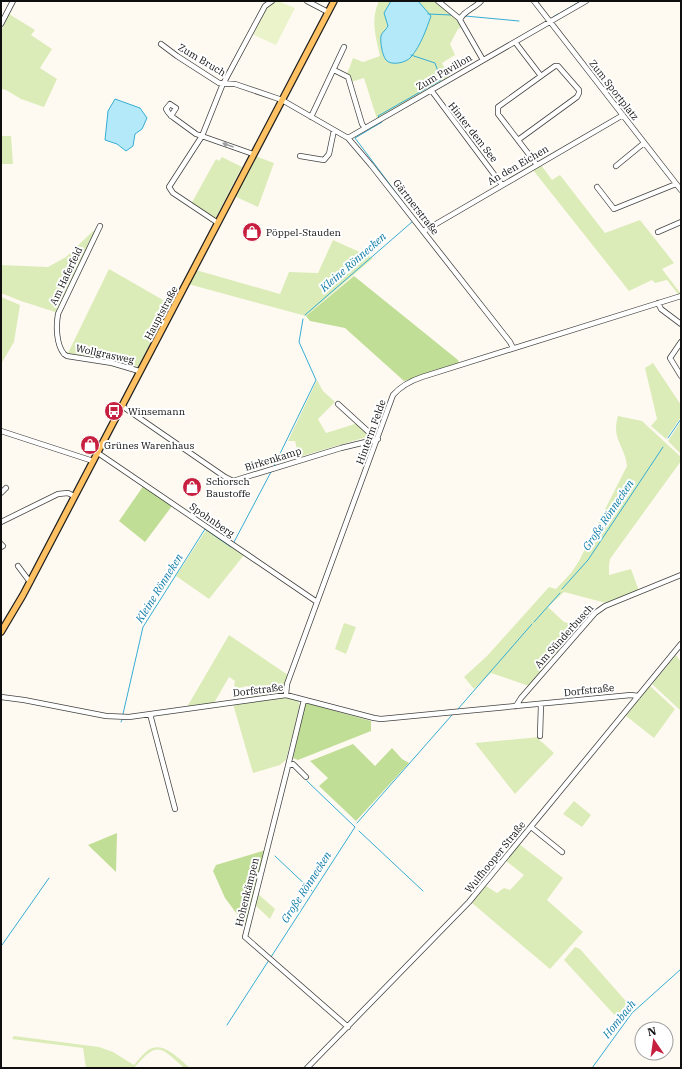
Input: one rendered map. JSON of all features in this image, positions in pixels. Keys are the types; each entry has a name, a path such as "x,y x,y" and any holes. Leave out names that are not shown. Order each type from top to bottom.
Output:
{"main road":[{"name":"Hauptstraße","path":"1,632 30,582 334,1"}],"street":[{"path":"1,24 13,1"},
{"path":"218,223 173,193 169,187 202,136 223,84 265,6 272,1"},
{"path":"307,1 328,12"},
{"path":"438,1 460,19 483,60"},
{"path":"460,19 476,7 481,1"},
{"name":"Zum Sportplatz","path":"534,1 681,190"},
{"name":"Zum Pavillon","path":"348,138 586,1"},
{"path":"515,42 541,76"},
{"name":"Zum Bruch","path":"161,44 219,84 235,84 282,100"},
{"path":"311,117 344,47"},
{"path":"518,140 577,97 579,90 558,66 555,66 498,107 497,110 498,114 537,165"},
{"path":"334,70 348,77 362,124 365,128"},
{"name":"Hinter dem See","path":"430,90 502,185"},
{"name":"Gärtnerstraße","path":"282,100 348,138 355,145 510,342 513,348"},
{"name":"An den Eichen","path":"424,232 623,115"},
{"path":"171,116 196,134 253,154"},
{"path":"300,156 324,160 329,154 334,130"},
{"path":"616,166 644,143"},
{"path":"596,187 614,209 676,184"},
{"path":"658,232 681,222"},
{"name":"Am Haferfeld","path":"67,356 61,351 56,326 58,314 100,226"},
{"name":"Hinterm Felde","path":"286,695 287,684 318,602 375,439 393,395 400,387 422,377 681,296"},
{"path":"658,303 661,310 681,324"},
{"path":"681,342 670,358 681,376"},
{"name":"Wollgrasweg","path":"67,356 112,363 140,371"},
{"path":"338,404 375,439"},
{"name":"Birkenkamp","path":"122,406 233,481 375,439"},
{"path":"1,431 93,461"},
{"name":"Spohnberg","path":"98,453 318,602"},
{"path":"1,493 6,488"},
{"path":"1,522 58,494 68,493 74,496"},
{"path":"18,566 30,582"},
{"name":"Am Sünderbusch","path":"516,706 521,698 595,612 605,606 681,576"},
{"name":"Wulfhooper Straße","path":"307,1068 469,902 681,644"},
{"name":"Dorfstraße","path":"1,697 106,716 129,717 286,695 381,719 631,695 638,696"},
{"name":"Hohenkämpen","path":"304,700 245,938 348,1027"},
{"path":"540,736 541,704"},
{"path":"150,714 175,809"},
{"path":"288,766 293,764 306,777"},
{"path":"531,827 562,852"}],"green space":[{"path":"275,1 295,8 276,45 252,34 267,6"},
{"path":"379,1 436,1 456,17 461,27 458,29 450,44 455,55 442,63 449,77 377,119 364,78 351,82 347,74 353,58 363,62 380,56 374,22 376,8"},
{"path":"9,14 35,30 31,35 52,49 40,68 57,79 44,107 21,99 6,90 1,89 1,31"},
{"path":"1,136 11,136 13,164 1,164"},
{"path":"255,156 274,163 258,207 234,196"},
{"path":"222,157 242,167 215,219 191,204 216,159 219,161"},
{"path":"541,165 552,180 560,175 605,233 640,220 674,263 662,269 681,294 678,294 667,280 655,283 652,280 629,291 533,170"},
{"path":"97,230 58,313 1,293 1,265 48,267 66,257 93,231"},
{"path":"333,240 373,258 306,316 188,284 196,270 280,294 289,272 318,273"},
{"path":"109,269 170,304 138,367 68,353"},
{"path":"354,276 458,360 459,364 404,381 345,328 310,321 306,316"},
{"path":"1,297 20,305 14,342 1,364"},
{"path":"653,363 681,405 681,417 666,439 651,426 657,419 645,368"},
{"path":"317,380 323,391 335,402 318,419 326,433 358,423 370,436 299,457 295,441 288,441"},
{"path":"618,416 642,421 681,457 681,461 610,559 609,575 631,569 639,591 606,603 564,592 548,607 564,622 581,627 529,686 491,673 474,689 464,677 487,656 549,587 556,589 571,573 579,561 627,466 624,453 617,437 616,424"},
{"path":"681,421 681,454 668,441"},
{"path":"144,485 172,506 145,542 119,521"},
{"path":"206,530 244,555 209,599 176,576"},
{"path":"344,623 356,627 346,654 335,649"},
{"path":"229,635 288,675 283,691 281,693 251,698 253,688 247,686 239,688 234,686 235,681 229,677 214,703 187,707"},
{"path":"676,655 681,662 681,711 652,684"},
{"path":"650,686 675,709 654,738 626,716"},
{"path":"286,697 298,700 300,706 286,760 280,765 253,773 233,704"},
{"path":"307,703 371,721 371,731 298,760 293,758 305,704"},
{"path":"539,737 540,741 554,753 515,794 475,743"},
{"path":"353,744 375,766 392,748 402,759 409,763 356,821 319,786 328,778 310,761"},
{"path":"574,801 591,815 582,827 563,814"},
{"path":"117,833 116,872 88,845"},
{"path":"519,844 563,878 547,900 583,932 550,969 472,903 486,886 497,893 504,888 510,890 524,875 506,861"},
{"path":"266,850 246,926 225,898 213,871 216,865"},
{"path":"257,893 275,909 270,919 255,905"},
{"path":"575,947 580,949 631,1007 620,1021 564,960"},
{"path":"14,1036 99,1047 113,1052 134,1065 147,1051 158,1047 170,1052 190,1068 184,1068 164,1051 154,1050 142,1059 134,1068 86,1068 83,1048 12,1039"}],"water":[{"path":"391,1 418,1 431,16 418,48 409,59 398,63 391,63 386,60 383,55 381,44 382,35 388,26 384,13"},
{"path":"115,99 140,108 147,118 142,129 135,134 133,146 126,151 117,144 105,140 108,111"}],"waterway":[{"name":"Kleine Rönnecken","path":"562,12 581,1"},
{"name":"Kleine Rönnecken","path":"428,14 451,15"},
{"name":"Kleine Rönnecken","path":"553,17 558,14"},
{"name":"Kleine Rönnecken","path":"465,16 519,21"},
{"name":"Kleine Rönnecken","path":"379,117 378,116 441,80 435,63 411,55"},
{"name":"Kleine Rönnecken","path":"382,122 355,138 403,202"},
{"name":"Kleine Rönnecken","path":"305,315 412,222"},
{"name":"Kleine Rönneken","path":"274,466 316,380 299,342 303,319"},
{"name":"Große Rönnecken","path":"668,438 681,419"},
{"name":"Große Rönnecken","path":"562,589 588,560 663,447"},
{"name":"Kleine Rönneken","path":"234,542 271,472"},
{"name":"Kleine Rönneken","path":"123,714 143,627 205,529 231,547"},
{"name":"Große Rönnecken","path":"534,622 560,593"},
{"name":"Große Rönnecken","path":"458,709 532,624"},
{"name":"Große Rönnecken","path":"357,823 452,715"},
{"name":"Große Rönnecken","path":"271,957 355,827 307,781"},
{"path":"359,831 423,891"},
{"path":"275,856 312,891"},
{"path":"1,944 2,945 49,878"},
{"path":"227,1025 269,960"},
{"name":"Hombach","path":"592,1068 632,1013 681,969"}],"place":[{"name":"Pöppel-Stauden","path":"252,232"},
{"name":"Winsemann","path":"114,411"},
{"name":"Grünes Warenhaus","path":"90,445"},
{"name":"Schorsch Baustoffe","path":"192,487"}]}
